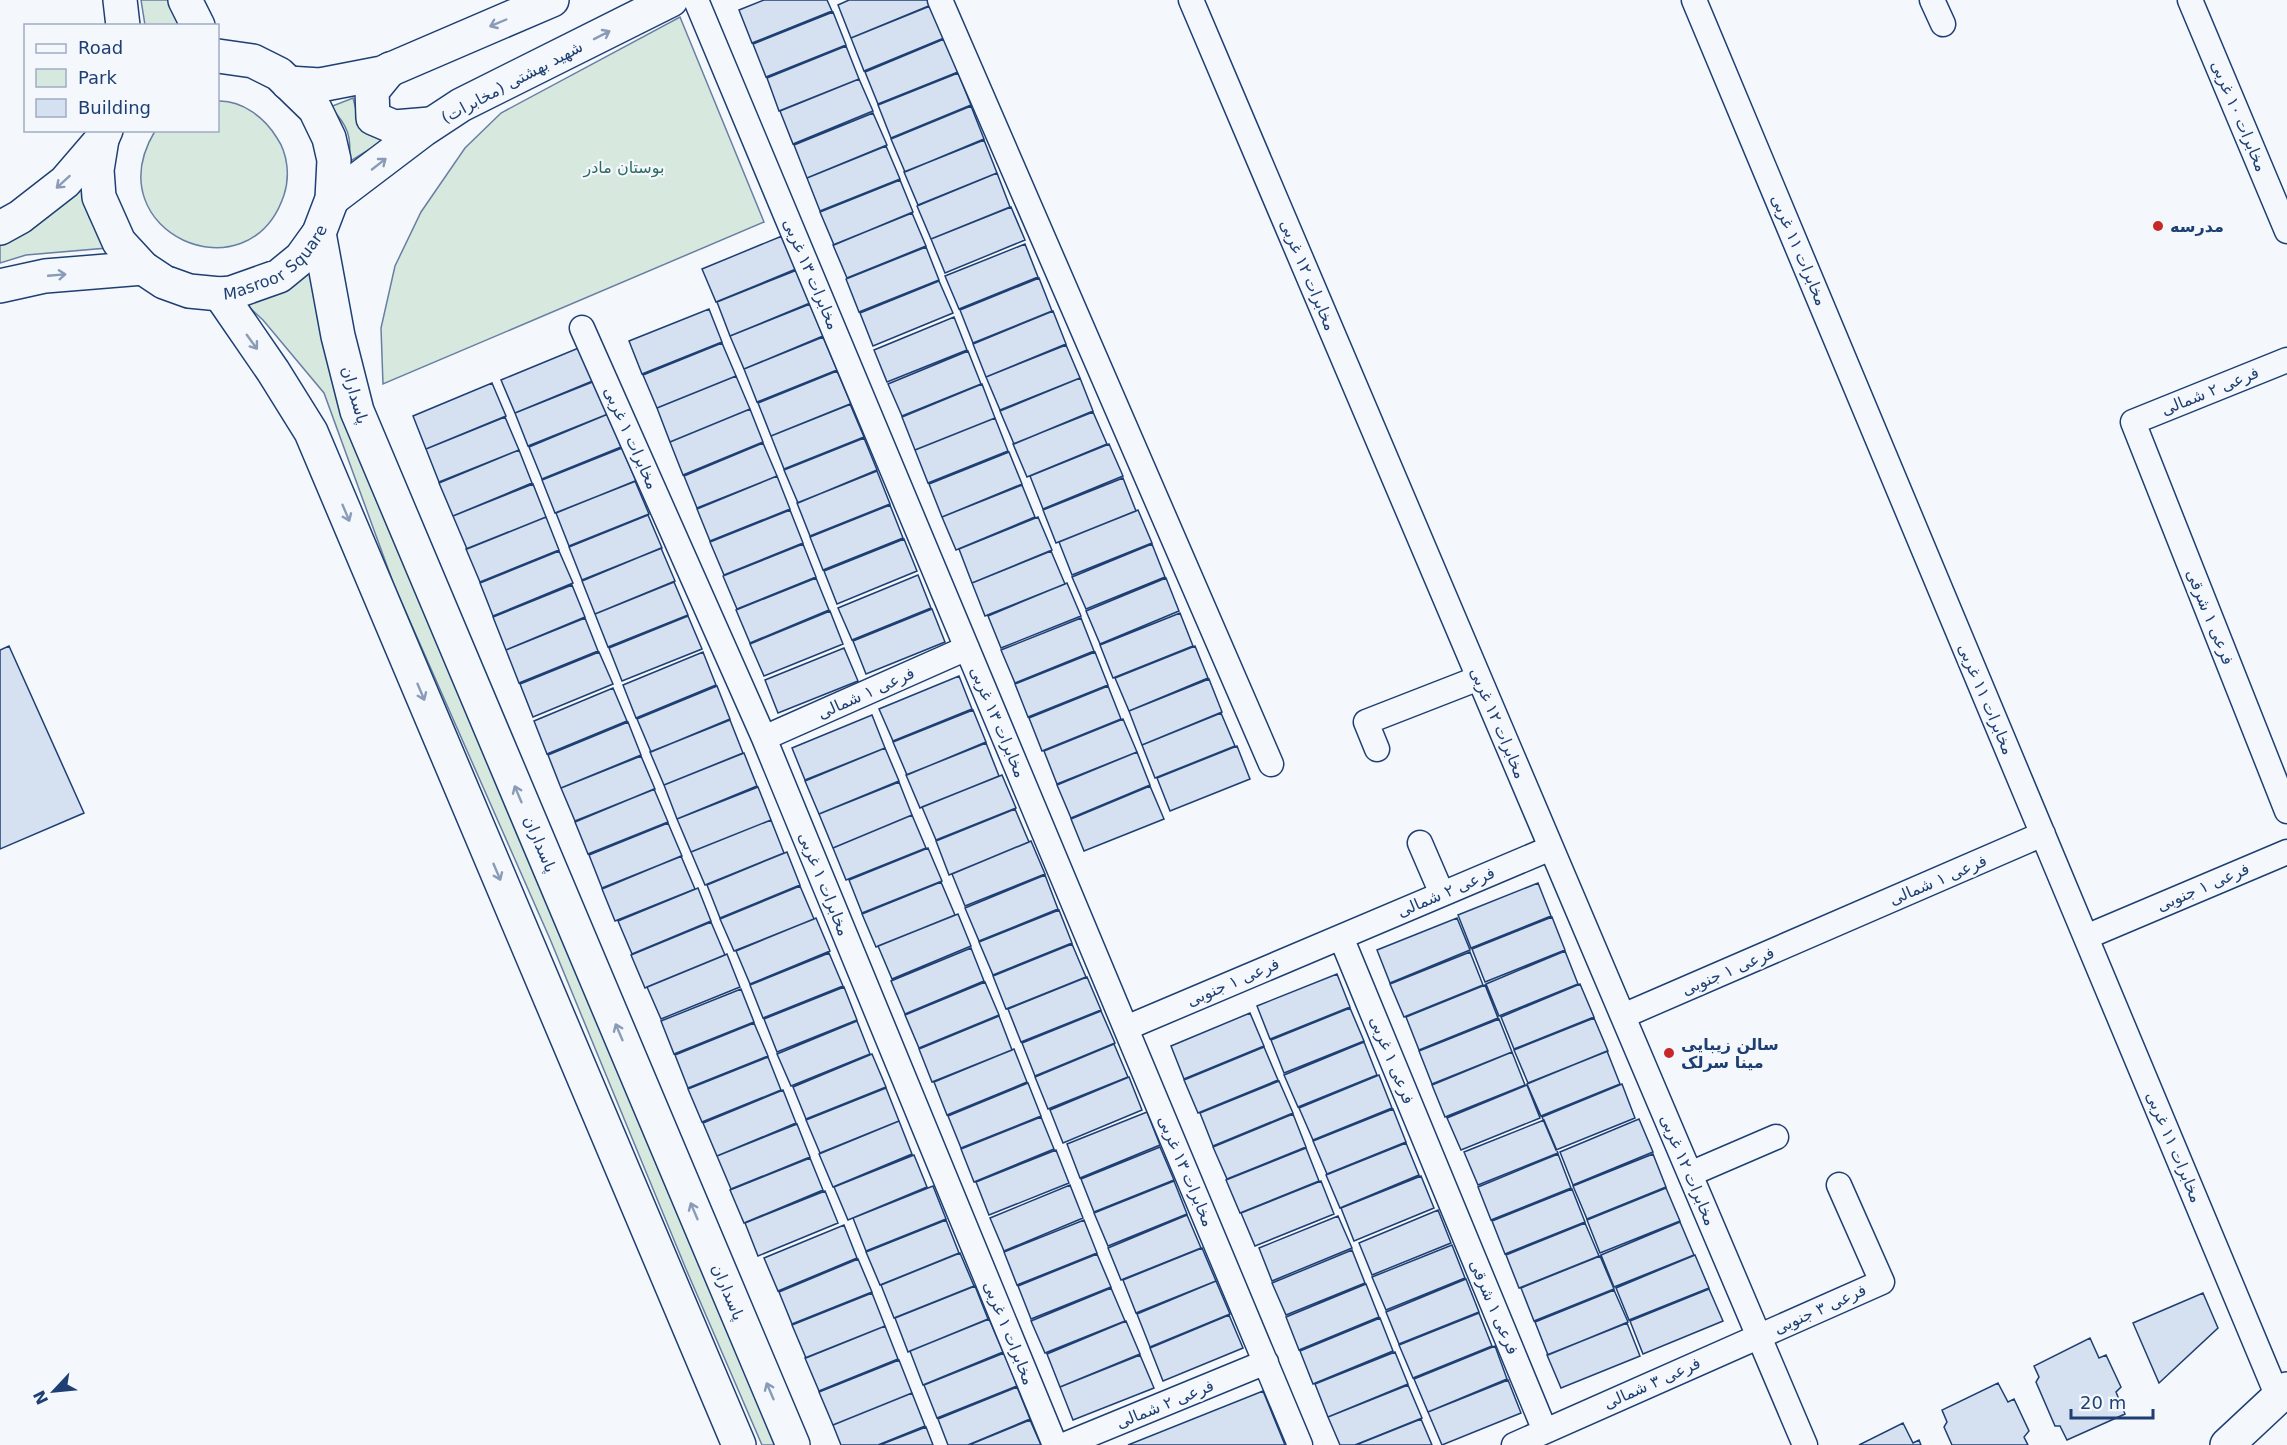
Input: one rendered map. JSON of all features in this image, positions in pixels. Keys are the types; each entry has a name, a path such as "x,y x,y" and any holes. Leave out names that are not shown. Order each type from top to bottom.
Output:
{"main road":[{"path":"120,0 123,24"},
{"path":"184,0 197,24"},
{"path":"288,83 320,85 382,73 552,0"},
{"name":"شهید بهشتی (مخابرات)","path":"332,199 430,124 461,105 671,0"},
{"name":"Masroor Square","path":"104,135 97,170 99,197 119,243 143,268 164,282 189,291 220,294 231,293 279,276 301,258 320,233 332,199 334,160 329,138 315,109 279,74 253,61 219,56"},
{"path":"390,69 372,92 373,118 394,127 430,124"},
{"path":"0,228 20,217 65,182 104,135"},
{"name":"پاسداران","path":"320,233 339,336 357,411 793,1445"},
{"path":"0,286 45,276 143,268"},
{"path":"220,294 273,371 311,432 739,1445"},
{"path":"2228,1445 2283,1393"}],"street":[{"name":"مخابرات ۱۳ غربی","path":"696,0 1300,1445"},
{"path":"939,0 1271,764"},
{"name":"مخابرات ۱۲ غربی","path":"1191,0 1805,1445"},
{"name":"مخابرات ۱۱ غربی","path":"1694,0 2086,937 2283,1393"},
{"path":"1932,0 1943,24"},
{"name":"مخابرات ۱۰ غربی","path":"2190,0 2287,231"},
{"name":"مخابرات ۱ غربی","path":"582,327 764,738 1055,1445"},
{"name":"فرعی ۲ شمالی","path":"2133,422 2287,360"},
{"name":"فرعی ۱ شرقی","path":"2133,422 2287,811"},
{"name":"فرعی ۱ شمالی","path":"764,738 968,648"},
{"path":"1377,749 1366,722 1479,678"},
{"name":"فرعی ۱ شمالی","path":"1833,925 2043,834"},
{"path":"1420,843 1442,894"},
{"name":"فرعی ۲ شمالی","path":"1341,937 1551,848"},
{"name":"فرعی ۱ جنوبی","path":"2086,937 2287,852"},
{"name":"فرعی ۱ جنوبی","path":"1623,1016 1833,925"},
{"name":"فرعی ۱ جنوبی","path":"1126,1028 1341,937"},
{"name":"فرعی ۱ غربی","path":"1341,937 1443,1184"},
{"path":"1690,1174 1776,1137"},
{"name":"فرعی ۱ شرقی","path":"1443,1184 1545,1431"},
{"name":"فرعی ۳ جنوبی","path":"1759,1336 1882,1282 1839,1185"},
{"name":"فرعی ۳ شمالی","path":"1514,1445 1759,1336"},
{"name":"فرعی ۲ شمالی","path":"1064,1445 1266,1362"}],"green space":[{"path":"141,0 169,0 183,24 145,24"},
{"name":"بوستان مادر","path":"680,17 764,222 383,384 381,328 395,266 421,212 465,148 501,113"},
{"path":"353,98 358,117 391,136 349,162 350,145 345,126 330,107"},
{"path":"219,101 227,101 244,107 259,117 281,144 286,158 286,188 266,227 240,244 212,248 184,240 160,223 144,198 142,167 155,132 219,132"},
{"path":"81,185 89,217 107,248 26,255 0,263 0,244 48,217"},
{"path":"314,268 787,1445 762,1445 686,1269 550,939 394,585 324,393 263,320 240,299"}],"building":[{"path":"764,0 827,0 832,11 752,43 739,10"},
{"path":"849,0 929,0 931,5 851,38 838,5"},
{"path":"930,6 944,38 864,71 851,38"},
{"path":"833,12 846,45 766,77 753,44"},
{"path":"944,39 958,72 878,104 865,72"},
{"path":"846,46 859,79 779,111 767,78"},
{"path":"958,73 971,105 891,138 878,105"},
{"path":"859,79 873,111 793,144 780,111"},
{"path":"971,106 984,139 905,172 891,139"},
{"path":"873,113 887,145 807,178 794,145"},
{"path":"984,140 997,173 918,205 904,172"},
{"path":"886,146 900,179 820,211 807,178"},
{"path":"997,173 1010,207 931,239 917,206"},
{"path":"900,180 913,212 834,245 820,212"},
{"path":"1011,207 1025,240 945,273 931,239"},
{"path":"912,213 926,246 847,278 833,245"},
{"path":"782,236 796,269 716,302 702,269"},
{"path":"1025,244 1038,277 959,309 945,276"},
{"path":"926,247 939,280 859,312 846,279"},
{"path":"797,270 810,303 730,336 717,302"},
{"path":"1039,278 1052,311 973,343 960,310"},
{"path":"939,281 953,313 873,346 860,313"},
{"path":"810,304 823,336 744,369 730,336"},
{"path":"709,309 722,342 642,374 629,341"},
{"path":"1053,311 1066,344 986,377 973,344"},
{"path":"954,317 967,350 887,382 874,350"},
{"path":"823,337 837,370 757,402 744,369"},
{"path":"722,343 736,376 657,408 643,375"},
{"path":"1066,345 1080,378 1000,410 986,377"},
{"path":"581,347 595,380 515,413 501,380"},
{"path":"968,351 981,384 902,416 888,384"},
{"path":"837,371 851,404 771,436 758,403"},
{"path":"736,376 750,409 670,442 657,408"},
{"path":"1080,378 1093,411 1014,444 1000,411"},
{"path":"595,381 608,414 528,446 515,413"},
{"path":"492,383 506,416 426,449 413,416"},
{"path":"982,384 995,418 915,450 902,417"},
{"path":"850,404 864,437 784,469 771,436"},
{"path":"750,409 763,442 683,475 670,442"},
{"path":"1093,412 1107,444 1027,477 1013,444"},
{"path":"608,414 621,447 542,479 529,447"},
{"path":"505,417 519,450 439,482 426,449"},
{"path":"995,418 1008,451 928,483 915,450"},
{"path":"864,438 877,470 798,503 784,470"},
{"path":"763,443 777,476 697,508 684,476"},
{"path":"1109,444 1123,476 1043,509 1030,476"},
{"path":"622,448 636,481 555,513 542,480"},
{"path":"519,450 532,483 453,516 439,483"},
{"path":"1009,452 1022,484 942,517 929,484"},
{"path":"877,471 890,504 810,536 797,503"},
{"path":"777,476 790,509 710,541 697,509"},
{"path":"1123,478 1136,511 1056,543 1043,510"},
{"path":"635,481 649,514 569,546 556,513"},
{"path":"533,484 546,517 467,549 453,516"},
{"path":"1022,485 1035,517 956,550 942,517"},
{"path":"890,505 903,538 823,570 810,537"},
{"path":"790,510 803,543 724,575 710,542"},
{"path":"1138,510 1152,543 1072,575 1059,542"},
{"path":"648,515 662,548 582,580 569,547"},
{"path":"546,517 559,550 480,582 466,549"},
{"path":"1038,517 1052,550 972,583 959,549"},
{"path":"904,539 917,571 837,604 824,571"},
{"path":"803,544 816,577 737,609 723,576"},
{"path":"1152,544 1165,577 1086,609 1072,577"},
{"path":"661,548 675,581 595,614 582,581"},
{"path":"559,551 573,583 493,616 480,583"},
{"path":"1051,551 1065,584 985,616 972,583"},
{"path":"918,575 931,608 852,640 838,608"},
{"path":"816,578 829,610 750,643 736,610"},
{"path":"1166,578 1179,611 1100,644 1086,611"},
{"path":"674,582 688,615 608,647 595,614"},
{"path":"1067,583 1081,616 1001,648 988,616"},
{"path":"572,585 585,617 506,650 493,617"},
{"path":"932,609 945,642 866,674 853,641"},
{"path":"830,611 843,644 764,676 750,644"},
{"path":"1180,613 1193,646 1113,678 1100,645"},
{"path":"688,616 702,649 622,681 609,648"},
{"path":"585,618 598,651 519,683 506,650"},
{"path":"1081,618 1094,651 1015,683 1001,650"},
{"path":"9,646 84,813 0,849 0,650"},
{"path":"1195,646 1208,678 1129,711 1115,678"},
{"path":"844,648 858,681 778,713 765,680"},
{"path":"599,652 613,684 533,717 520,684"},
{"path":"703,652 716,685 636,718 623,685"},
{"path":"1095,652 1108,685 1028,717 1015,684"},
{"path":"959,676 972,709 893,741 879,709"},
{"path":"1209,679 1222,712 1142,745 1129,711"},
{"path":"717,686 730,719 651,752 637,719"},
{"path":"1108,686 1121,719 1042,751 1029,718"},
{"path":"613,688 627,721 547,754 534,721"},
{"path":"973,710 986,742 907,775 893,742"},
{"path":"1221,713 1235,746 1155,778 1142,745"},
{"path":"872,715 885,748 805,780 792,748"},
{"path":"1123,719 1137,752 1057,784 1044,751"},
{"path":"730,720 743,753 664,785 650,752"},
{"path":"628,722 641,755 561,788 548,755"},
{"path":"986,743 999,776 920,808 906,775"},
{"path":"1237,746 1250,779 1170,811 1157,778"},
{"path":"885,748 899,781 819,814 805,781"},
{"path":"1137,752 1150,785 1071,818 1057,785"},
{"path":"744,753 757,786 677,819 664,785"},
{"path":"641,756 655,789 575,821 561,788"},
{"path":"1002,775 1016,808 936,840 922,807"},
{"path":"899,782 912,815 833,848 819,814"},
{"path":"1150,786 1164,819 1084,851 1071,819"},
{"path":"758,787 771,820 691,852 677,819"},
{"path":"654,789 668,822 588,854 575,822"},
{"path":"1015,809 1029,842 949,875 936,841"},
{"path":"912,815 926,848 846,880 833,848"},
{"path":"771,820 784,853 705,885 691,852"},
{"path":"668,823 682,856 602,888 589,855"},
{"path":"1031,841 1045,874 965,906 952,874"},
{"path":"928,848 942,881 862,913 849,880"},
{"path":"787,852 800,885 720,918 707,885"},
{"path":"681,856 695,889 615,921 602,889"},
{"path":"1045,875 1058,909 979,941 965,908"},
{"path":"941,882 955,915 876,947 862,914"},
{"path":"1538,883 1551,916 1471,948 1458,915"},
{"path":"800,886 814,919 734,951 720,919"},
{"path":"698,888 711,921 632,954 618,921"},
{"path":"1059,910 1072,943 993,975 979,942"},
{"path":"958,914 971,946 892,979 878,946"},
{"path":"1552,917 1565,950 1485,982 1472,949"},
{"path":"816,918 830,951 750,984 736,951"},
{"path":"1457,918 1470,950 1390,983 1377,950"},
{"path":"711,922 725,955 645,988 631,955"},
{"path":"1072,944 1086,977 1006,1009 993,976"},
{"path":"971,948 984,981 905,1014 891,981"},
{"path":"1565,951 1578,984 1499,1016 1486,984"},
{"path":"1470,952 1483,985 1404,1017 1390,984"},
{"path":"829,953 843,986 763,1018 750,985"},
{"path":"727,954 740,987 661,1019 647,987"},
{"path":"1337,974 1350,1007 1270,1039 1257,1006"},
{"path":"1087,977 1101,1010 1021,1042 1008,1009"},
{"path":"985,982 999,1015 919,1048 905,1015"},
{"path":"1580,984 1594,1017 1514,1049 1501,1017"},
{"path":"1485,985 1498,1018 1419,1050 1406,1017"},
{"path":"844,987 857,1020 777,1052 764,1019"},
{"path":"741,989 754,1022 674,1054 661,1021"},
{"path":"1350,1008 1364,1041 1284,1073 1271,1040"},
{"path":"1101,1011 1115,1043 1035,1076 1022,1043"},
{"path":"1250,1013 1264,1046 1184,1079 1171,1046"},
{"path":"999,1016 1012,1050 932,1082 919,1049"},
{"path":"1594,1018 1608,1051 1528,1083 1514,1050"},
{"path":"1499,1019 1512,1052 1432,1084 1419,1051"},
{"path":"857,1021 870,1054 791,1086 777,1054"},
{"path":"754,1023 768,1056 688,1088 675,1055"},
{"path":"1364,1042 1377,1075 1298,1107 1284,1075"},
{"path":"1114,1044 1128,1077 1048,1109 1035,1077"},
{"path":"1264,1047 1278,1080 1198,1113 1184,1080"},
{"path":"1014,1049 1027,1082 947,1115 934,1082"},
{"path":"1607,1051 1620,1084 1541,1116 1527,1084"},
{"path":"1512,1052 1525,1085 1445,1117 1432,1085"},
{"path":"872,1054 886,1087 806,1119 793,1087"},
{"path":"768,1057 781,1090 702,1122 688,1089"},
{"path":"1379,1075 1392,1108 1313,1140 1299,1108"},
{"path":"1129,1077 1142,1110 1063,1143 1050,1110"},
{"path":"1279,1081 1293,1113 1213,1146 1200,1113"},
{"path":"1028,1083 1041,1116 961,1148 948,1116"},
{"path":"1622,1084 1635,1118 1556,1150 1542,1117"},
{"path":"1527,1085 1540,1118 1461,1150 1447,1118"},
{"path":"886,1088 899,1121 820,1153 806,1120"},
{"path":"783,1090 796,1123 717,1156 703,1123"},
{"path":"1393,1109 1406,1142 1327,1174 1313,1141"},
{"path":"1147,1112 1160,1145 1080,1178 1067,1144"},
{"path":"1293,1114 1306,1147 1227,1179 1213,1147"},
{"path":"1041,1117 1054,1149 974,1182 961,1149"},
{"path":"1639,1119 1653,1152 1573,1185 1560,1152"},
{"path":"1544,1120 1558,1153 1478,1185 1464,1152"},
{"path":"899,1121 912,1154 833,1187 819,1154"},
{"path":"797,1124 810,1157 731,1189 717,1156"},
{"path":"1406,1143 1419,1175 1340,1208 1326,1175"},
{"path":"1160,1147 1174,1180 1094,1212 1081,1179"},
{"path":"1306,1148 1319,1181 1240,1213 1226,1180"},
{"path":"1056,1150 1069,1183 989,1215 976,1182"},
{"path":"1558,1154 1571,1188 1491,1220 1478,1187"},
{"path":"1653,1154 1666,1187 1587,1219 1573,1186"},
{"path":"914,1155 927,1187 848,1220 834,1187"},
{"path":"810,1158 823,1190 744,1223 730,1190"},
{"path":"1421,1176 1434,1208 1354,1241 1341,1208"},
{"path":"1174,1181 1187,1214 1108,1246 1094,1213"},
{"path":"1321,1181 1334,1214 1255,1246 1241,1213"},
{"path":"1070,1185 1083,1218 1004,1251 990,1218"},
{"path":"933,1186 946,1219 866,1251 853,1218"},
{"path":"1666,1188 1680,1221 1600,1253 1587,1220"},
{"path":"1572,1189 1585,1222 1505,1254 1492,1221"},
{"path":"825,1191 838,1223 758,1256 745,1223"},
{"path":"1438,1210 1451,1243 1372,1275 1359,1243"},
{"path":"1187,1215 1201,1248 1121,1280 1108,1248"},
{"path":"1338,1216 1352,1248 1272,1281 1259,1248"},
{"path":"946,1220 959,1253 880,1285 866,1252"},
{"path":"1084,1220 1097,1253 1017,1285 1004,1252"},
{"path":"1680,1222 1694,1255 1614,1287 1601,1255"},
{"path":"1585,1223 1599,1256 1519,1288 1506,1255"},
{"path":"844,1225 857,1258 778,1291 764,1258"},
{"path":"1452,1245 1465,1278 1386,1310 1372,1277"},
{"path":"1202,1248 1216,1281 1136,1313 1123,1280"},
{"path":"1352,1250 1365,1283 1286,1315 1272,1283"},
{"path":"960,1253 974,1286 894,1318 881,1285"},
{"path":"1097,1254 1111,1287 1031,1319 1018,1286"},
{"path":"1695,1255 1709,1288 1629,1320 1616,1288"},
{"path":"1600,1256 1614,1289 1534,1321 1521,1288"},
{"path":"858,1259 872,1292 792,1324 779,1292"},
{"path":"1466,1279 1479,1312 1399,1344 1386,1312"},
{"path":"1216,1281 1230,1314 1150,1347 1137,1314"},
{"path":"1366,1284 1379,1317 1299,1350 1286,1317"},
{"path":"975,1286 988,1319 908,1352 895,1318"},
{"path":"1111,1288 1125,1321 1045,1353 1031,1321"},
{"path":"1709,1289 1723,1321 1643,1354 1630,1321"},
{"path":"1614,1290 1628,1322 1548,1355 1535,1322"},
{"path":"872,1293 885,1326 806,1358 792,1325"},
{"path":"2203,1293 2218,1328 2159,1383 2133,1323"},
{"path":"1479,1313 1492,1346 1413,1378 1399,1345"},
{"path":"1229,1315 1243,1348 1163,1381 1150,1348"},
{"path":"1380,1318 1393,1351 1313,1384 1300,1351"},
{"path":"989,1319 1003,1352 923,1385 910,1351"},
{"path":"1126,1321 1140,1354 1060,1387 1047,1354"},
{"path":"1627,1323 1640,1356 1561,1388 1547,1355"},
{"path":"885,1326 898,1359 819,1391 805,1358"},
{"path":"2090,1338 2099,1358 2106,1355 2121,1387 2116,1392 2125,1414 2067,1440 2060,1426 2055,1426 2036,1382 2039,1377 2034,1366"},
{"path":"1495,1346 1507,1379 1428,1412 1414,1379"},
{"path":"1395,1352 1408,1384 1328,1417 1315,1384"},
{"path":"1004,1353 1017,1386 937,1418 924,1385"},
{"path":"1140,1355 1154,1388 1073,1420 1060,1387"},
{"path":"899,1360 912,1393 833,1425 819,1392"},
{"path":"1508,1380 1521,1413 1442,1445 1428,1412"},
{"path":"1998,1383 2008,1402 2014,1399 2029,1431 2024,1437 2028,1445 1952,1445 1944,1427 1947,1422 1942,1410"},
{"path":"1408,1385 1422,1418 1355,1445 1340,1445 1328,1417"},
{"path":"1017,1387 1030,1419 968,1445 948,1445 938,1419"},
{"path":"1263,1391 1285,1445 1128,1445"},
{"path":"912,1393 925,1426 878,1445 841,1445 833,1425"},
{"path":"1421,1419 1432,1445 1356,1445"},
{"path":"1030,1420 1041,1445 969,1445"},
{"path":"1903,1423 1913,1443 1919,1440 1921,1445 1859,1445"},
{"path":"926,1427 933,1445 880,1445"}],"place":[{"name":"مدرسه","path":"2158,226"},
{"name":"سالن زیبایی مینا سرلک","path":"1669,1053"}]}
